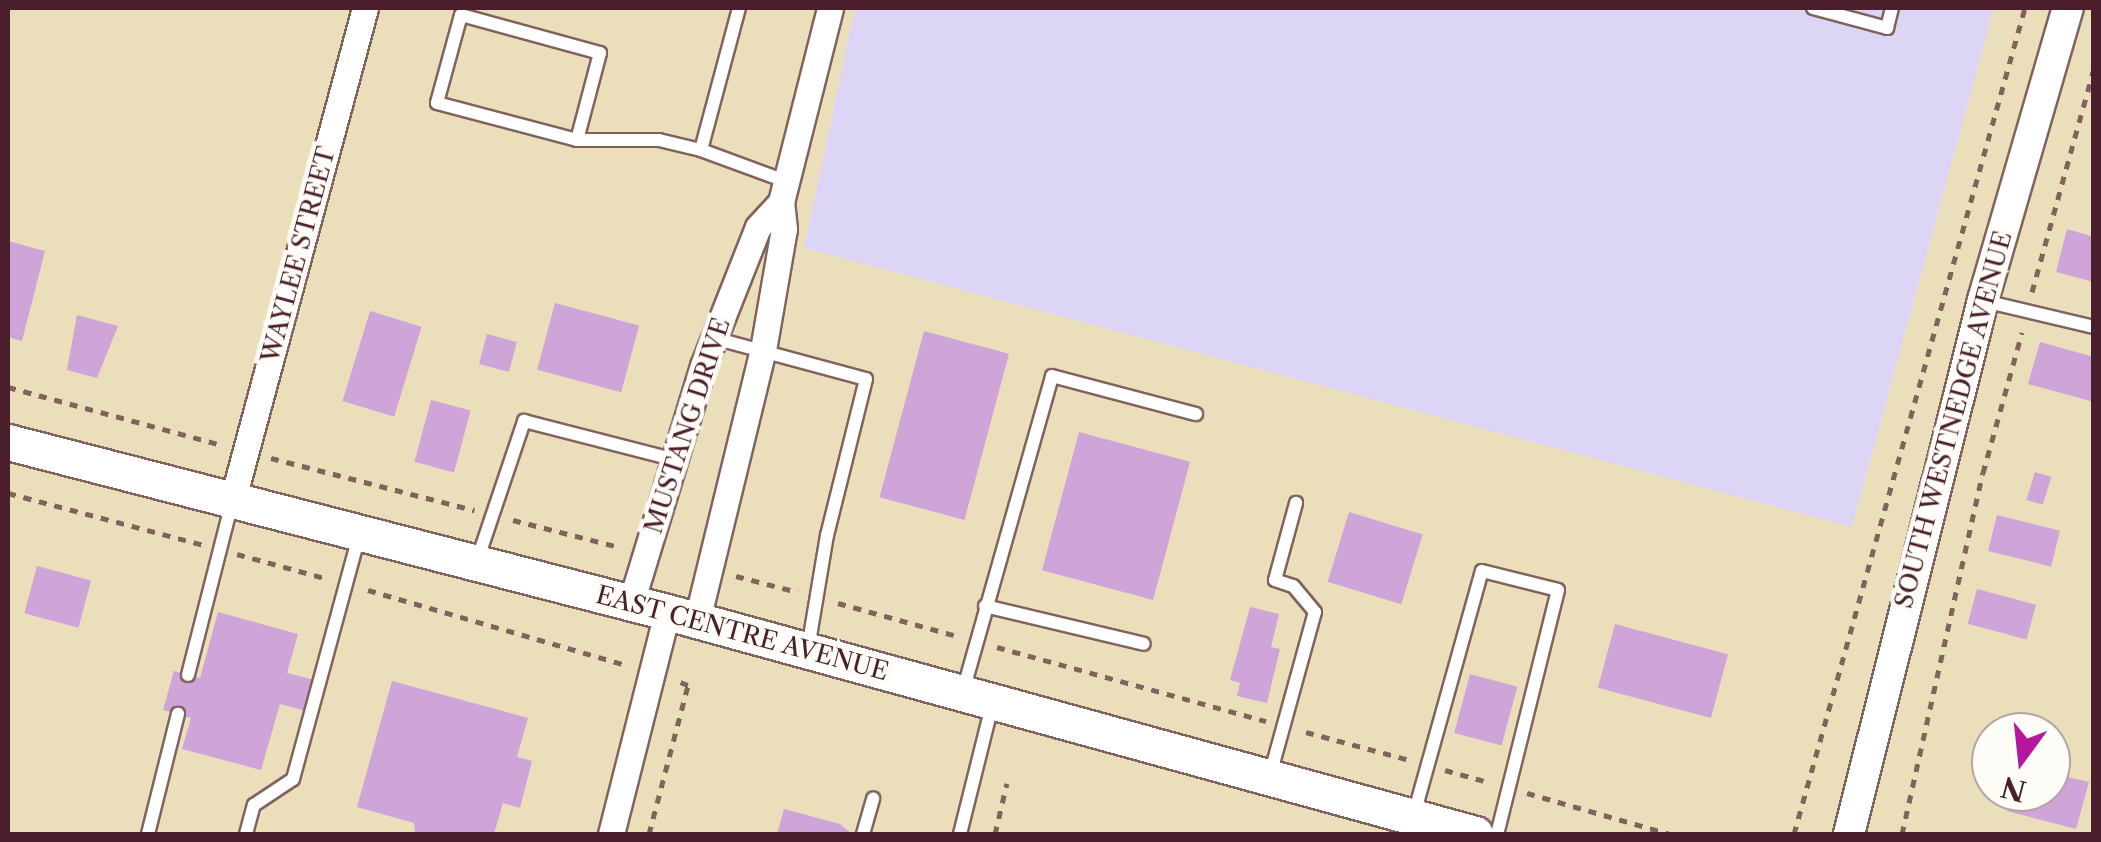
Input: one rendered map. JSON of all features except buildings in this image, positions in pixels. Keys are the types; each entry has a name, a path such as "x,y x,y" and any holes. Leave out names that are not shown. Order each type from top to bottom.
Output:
{"main road":[{"name":"EAST CENTRE AVENUE","path":"8,442 682,616 1270,778 1402,822 1475,834"}],"street":[{"name":"WAYLEE STREET","path":"232,502 366,8"},
{"name":"MUSTANG DRIVE","path":"611,834 763,350 784,229 785,192 830,8"},
{"name":"SOUTH WESTNEDGE AVENUE","path":"1849,834 1983,300 2068,8"},
{"name":"MUSTANG DRIVE","path":"632,603 714,338 758,227 785,192"}],"lane":[{"path":"701,150 739,8"},
{"path":"1813,8 1887,28 1892,8"},
{"path":"577,140 600,52 461,15 438,103 577,140 659,140 701,150 785,192"},
{"path":"1983,300 2094,327"},
{"path":"714,338 866,379 827,535 822,598 808,651"},
{"path":"960,834 978,697 984,606 1052,376 1196,414"},
{"path":"476,564 524,420 678,460"},
{"path":"188,675 232,502"},
{"path":"1270,778 1316,612 1293,586 1275,580 1296,502"},
{"path":"246,834 254,805 293,779 359,534"},
{"path":"1402,822 1482,571 1558,590 1497,834"},
{"path":"984,606 1144,644"},
{"path":"148,834 178,714"},
{"path":"863,834 873,798"}],"path":[{"path":"1794,834 2025,8"},
{"path":"1902,834 1983,472 2094,69"},
{"path":"649,834 688,685"},
{"path":"994,834 1007,783"}],"shaded area":[{"path":"855,8 1994,8 1852,527 804,248"}]}
